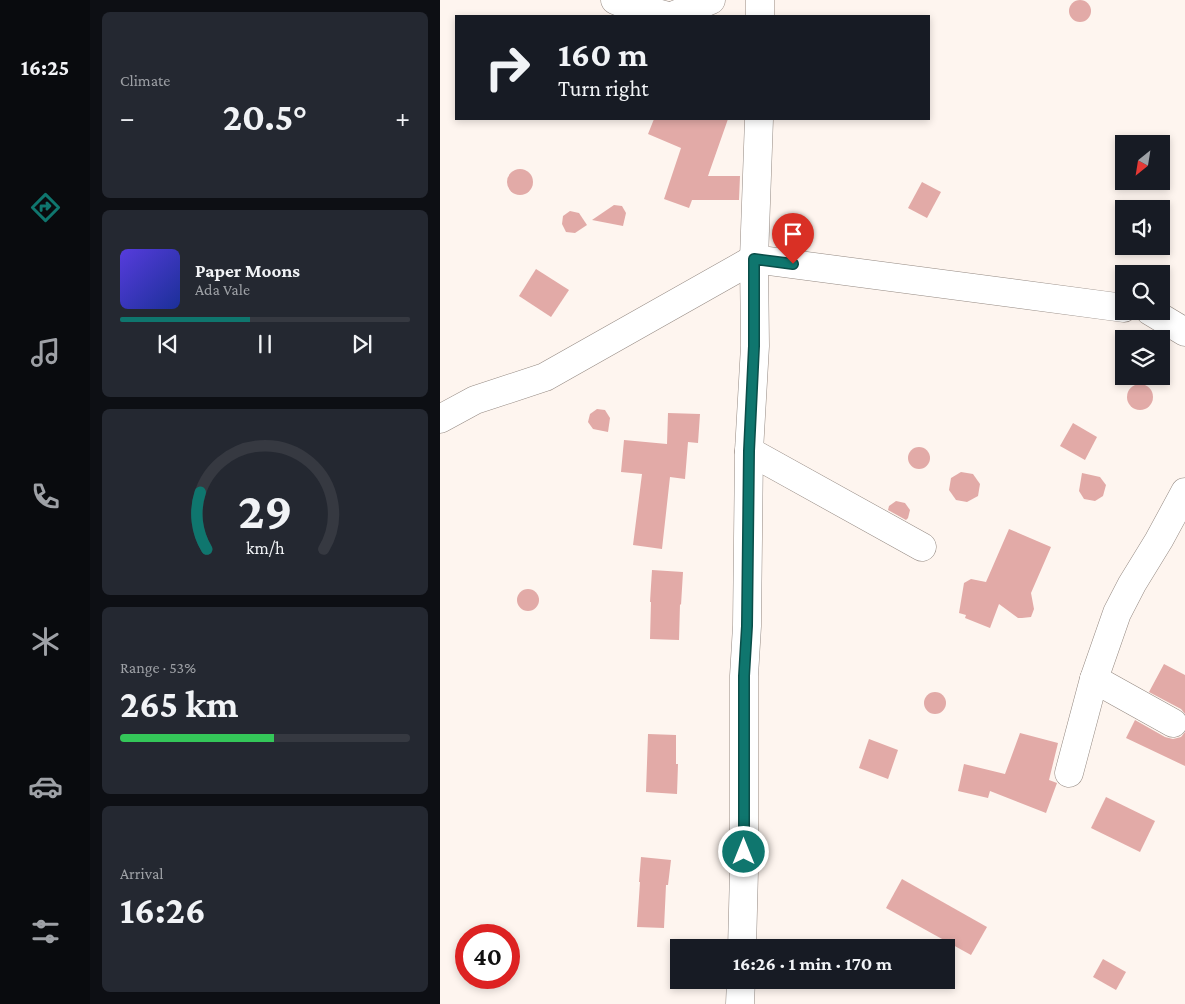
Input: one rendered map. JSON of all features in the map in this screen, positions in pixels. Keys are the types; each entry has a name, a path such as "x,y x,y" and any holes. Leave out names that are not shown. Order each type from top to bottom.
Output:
{"street":[{"path":"615,0 664,15"},
{"path":"674,15 711,0"},
{"path":"760,0 760,15"},
{"path":"742,939 744,676 747,626 749,451 754,346 754,259 759,120"},
{"path":"440,419 476,400 545,377 754,259 1115,307"},
{"path":"1165,320 1185,332"},
{"path":"749,451 922,547"},
{"path":"1069,773 1094,679 1117,612 1185,492"},
{"path":"1094,679 1173,723"},
{"path":"740,1004 741,989"}],"building":[{"path":"1080,0 1088,3 1091,11 1088,19 1080,22 1072,19 1069,11 1072,3"},
{"path":"654,120 728,120 708,176 740,176 739,200 692,200 689,208 664,199 681,148 648,134"},
{"path":"520,169 529,173 533,182 529,191 520,195 511,191 507,182 511,173"},
{"path":"922,182 941,192 927,218 908,208"},
{"path":"614,205 622,206 626,213 623,226 592,220"},
{"path":"570,211 579,213 587,225 575,233 566,232 562,224 563,216"},
{"path":"536,269 569,290 551,317 519,296"},
{"path":"1135,385 1145,385 1152,392 1152,402 1145,409 1135,409 1128,402 1128,392"},
{"path":"597,409 605,410 610,418 608,432 593,429 588,422 590,414"},
{"path":"668,413 700,414 698,443 688,442 685,479 670,477 662,549 633,545 642,474 621,472 624,440 667,444"},
{"path":"1073,423 1097,437 1085,460 1060,446"},
{"path":"919,447 929,454 930,458 923,468 919,469 909,462 908,458 915,448"},
{"path":"961,472 973,474 980,484 978,496 967,502 956,500 949,490 951,478"},
{"path":"1082,473 1100,477 1106,485 1103,496 1095,501 1084,499 1079,491"},
{"path":"896,501 905,503 910,510 906,520 888,510 889,506"},
{"path":"1009,529 1051,547 1031,593 1034,609 1031,617 1018,618 999,604 990,628 965,618 966,615 959,613 964,583 971,579 986,582"},
{"path":"652,570 683,572 679,640 650,639"},
{"path":"528,589 538,596 539,600 532,610 528,611 518,604 517,600 524,590"},
{"path":"1164,664 1185,675 1185,714 1181,709 1149,692"},
{"path":"935,692 943,695 946,703 943,711 935,714 927,711 924,703 927,695"},
{"path":"1135,720 1165,737 1173,739 1181,737 1185,732 1185,766 1126,738"},
{"path":"1020,733 1058,743 1049,780 1057,783 1046,813 990,791 988,798 958,791 964,764 1005,774"},
{"path":"648,734 676,735 676,764 678,764 677,794 646,792"},
{"path":"869,739 898,750 888,779 859,768"},
{"path":"1106,797 1155,821 1140,852 1091,828"},
{"path":"641,857 671,860 668,885 666,885 664,928 637,927"},
{"path":"902,879 987,927 971,955 955,946 955,939 942,939 886,908"},
{"path":"1103,959 1126,972 1116,990 1093,977"}],"route":[{"path":"744,852 744,676 747,626 749,451 754,346 754,259 793,264"}]}
